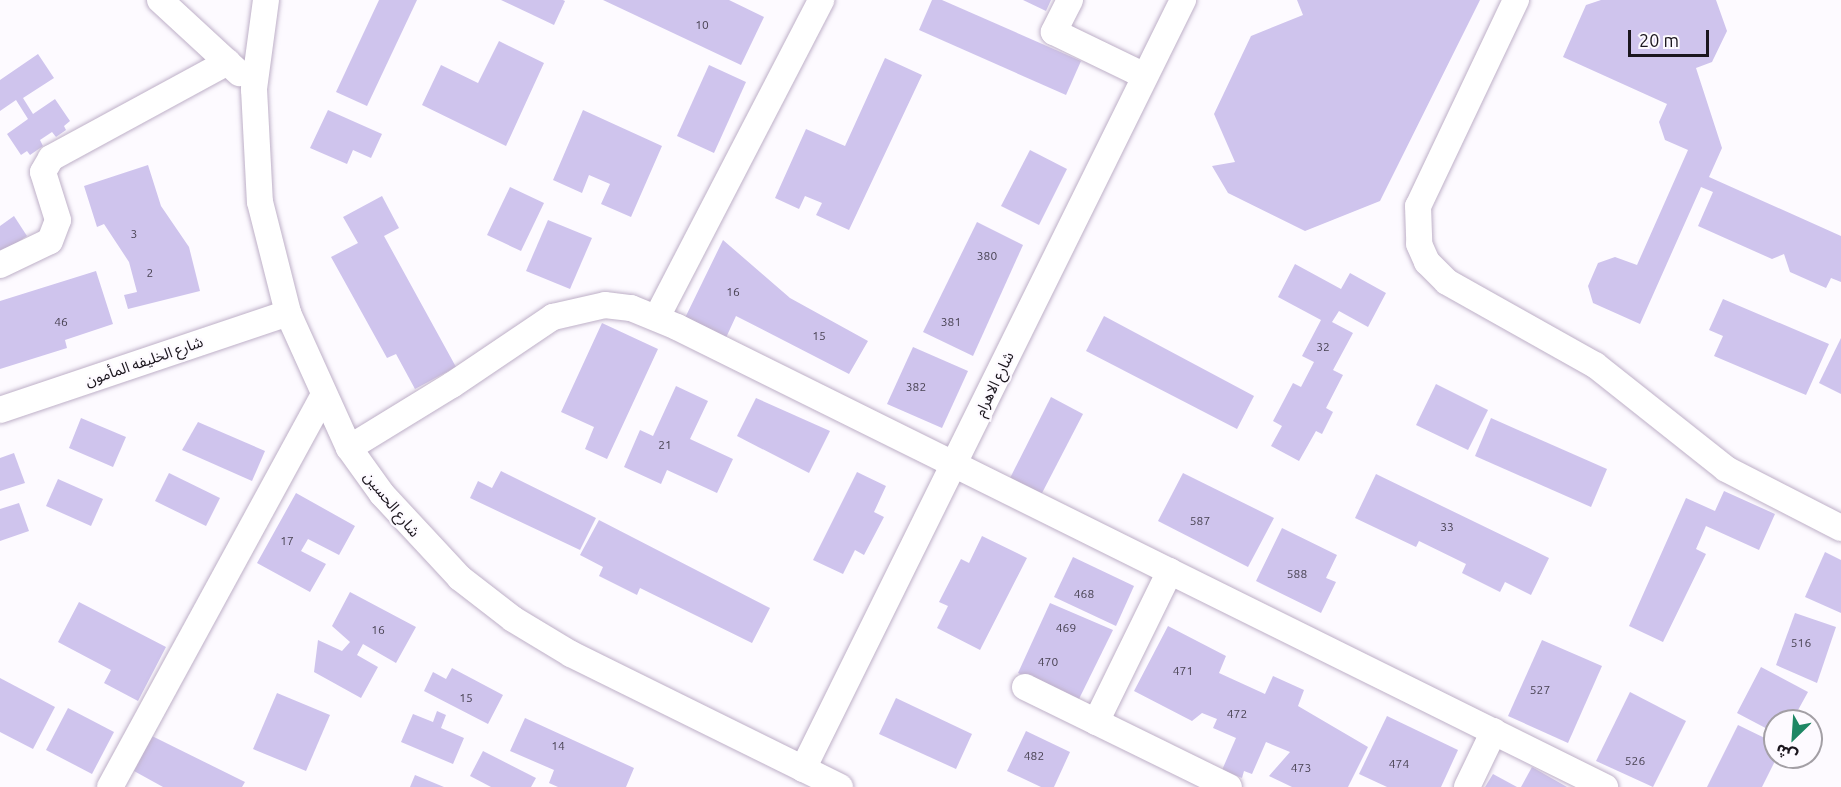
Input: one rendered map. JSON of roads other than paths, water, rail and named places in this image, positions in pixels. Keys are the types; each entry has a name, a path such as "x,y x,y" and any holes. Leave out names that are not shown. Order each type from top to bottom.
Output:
{"street":[{"path":"160,0 254,89"},
{"name":"شارع الحسين","path":"266,0 254,89 260,202 288,313 323,396 349,448 419,538 460,578 513,619 571,654 840,787"},
{"path":"657,317 821,0"},
{"path":"1070,0 1054,32 1144,76"},
{"name":"شارع الاهرام","path":"804,768 1183,0"},
{"path":"1516,0 1418,207 1419,244 1427,262 1448,282 1595,365 1719,465 1841,528"},
{"path":"0,265 50,241 58,220 43,172 51,158 228,62"},
{"path":"349,448 452,385 553,317 604,306 657,317 1605,787"},
{"name":"شارع الخليفه المأمون","path":"0,410 288,313"},
{"path":"110,787 323,396"},
{"path":"1096,722 1170,571"},
{"path":"1025,687 1228,787"},
{"path":"1467,787 1494,730"}]}
